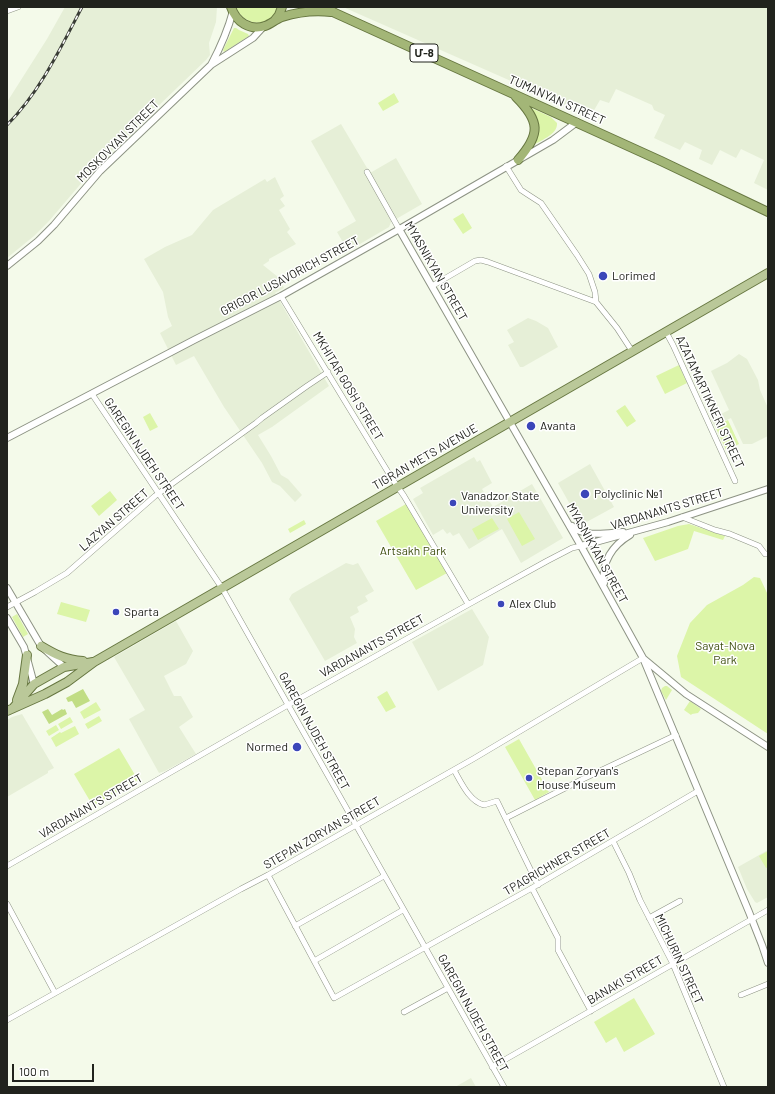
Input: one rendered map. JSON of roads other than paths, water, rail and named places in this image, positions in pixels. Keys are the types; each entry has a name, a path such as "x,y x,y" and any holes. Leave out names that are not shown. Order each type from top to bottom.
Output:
{"highway":[{"path":"232,9 239,20 254,27 264,26 274,20 279,15 282,7"},
{"name":"Մ-8","path":"325,7 335,13"},
{"name":"Մ-8","path":"274,20 281,17 318,10 335,13"},
{"name":"TUMANYAN STREET","path":"335,13 661,160 768,212"},
{"path":"512,93 530,112 534,124 532,141 518,160"}],"main road":[{"name":"TIGRAN METS AVENUE","path":"10,709 25,704 67,682 94,662 768,273"},
{"path":"41,646 63,658 75,661 94,662"},
{"path":"10,709 20,694 27,655"},
{"name":"TIGRAN METS AVENUE","path":"10,709 34,684 64,667 94,662"},
{"path":"64,667 70,674 70,678 67,682"},
{"path":"34,684 36,693 40,695 45,694"}],"street":[{"path":"7,11 18,7"},
{"name":"MOSKOVYAN STREET","path":"210,65 227,29 232,9"},
{"name":"MOSKOVYAN STREET","path":"7,266 38,241 54,225 100,171 210,65 253,38 264,26"},
{"name":"GRIGOR LUSAVORICH STREET","path":"7,438 281,296 553,140 577,122"},
{"path":"506,166 521,190 541,203 590,274 596,292 596,302"},
{"name":"MYASNIKYAN STREET","path":"367,172 605,588 643,658 752,920 765,944 768,963"},
{"path":"432,286 469,264 481,260 488,262 596,302 617,328 632,351"},
{"name":"MKHITAR GOSH STREET","path":"281,296 468,604"},
{"name":"AZATAMARTIKNERI STREET","path":"666,332 735,481"},
{"name":"LAZYAN STREET","path":"7,607 67,573 158,494 328,372"},
{"name":"GAREGIN NJDEH STREET","path":"92,394 222,588 504,1087"},
{"name":"VARDANANTS STREET","path":"7,866 288,705 468,604 572,548 682,517 768,489"},
{"path":"682,517 759,546 765,554 768,554"},
{"path":"568,523 577,531 589,533 634,531"},
{"path":"605,588 603,576 608,556 621,540 634,531"},
{"path":"7,588 41,646 64,667"},
{"path":"7,618 24,647 34,684"},
{"path":"643,658 686,694 768,747"},
{"name":"STEPAN ZORYAN STREET","path":"7,1020 454,770 643,658"},
{"path":"506,818 583,779 676,736"},
{"path":"454,770 467,792 475,801 484,805 497,802 538,885"},
{"name":"TPAGRICHNER STREET","path":"314,961 334,998 538,885 698,791"},
{"name":"MICHURIN STREET","path":"613,841 629,873 640,900 673,964 724,1087"},
{"path":"268,875 314,961 404,910"},
{"path":"295,926 384,876"},
{"path":"532,888 558,938 558,950 591,1011"},
{"path":"649,918 680,901"},
{"path":"7,904 55,993"},
{"name":"BANAKI STREET","path":"492,1067 768,910"},
{"path":"740,995 768,984"},
{"path":"404,1012 448,988"}],"railway":[{"path":"7,125 40,84 82,7"}],"place":[{"name":"Lorimed","path":"603,276"},
{"name":"Avanta","path":"531,426"},
{"name":"Polyclinic №1","path":"585,494"},
{"name":"Vanadzor State University","path":"453,503"},
{"name":"Alex Club","path":"501,604"},
{"name":"Sparta","path":"116,612"},
{"name":"Normed","path":"297,747"},
{"name":"Stepan Zoryan's House Museum","path":"529,778"}],"park label":[{"name":"Artsakh Park","path":"413,551"},
{"name":"Sayat-Nova Park","path":"725,653"}]}
